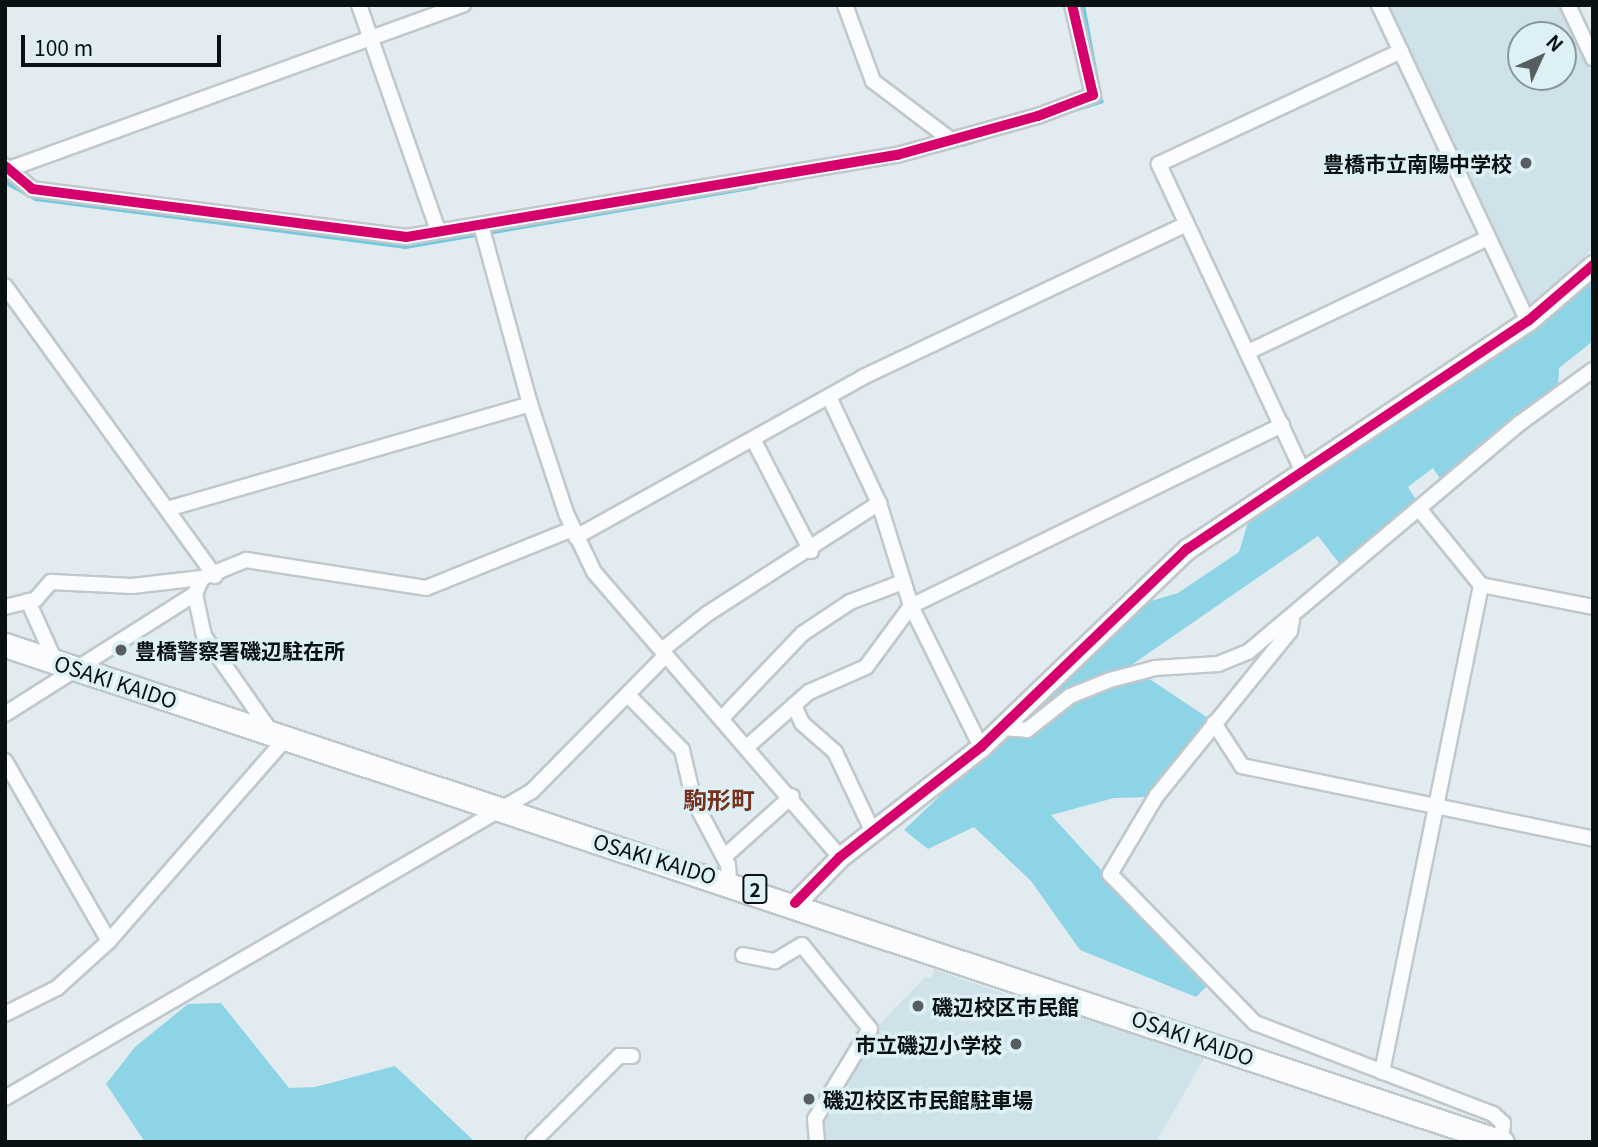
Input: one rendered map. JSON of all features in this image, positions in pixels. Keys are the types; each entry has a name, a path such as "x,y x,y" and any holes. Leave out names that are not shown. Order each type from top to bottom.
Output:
{"main road":[{"name":"OSAKI KAIDO","path":"5,645 501,812 729,881 1502,1141"}],"street":[{"path":"359,5 438,231"},
{"path":"463,5 371,40 7,167 32,189 406,237 438,231 482,232 951,140 1094,95 1073,5"},
{"path":"845,5 873,81 951,140"},
{"path":"1380,5 1528,321"},
{"path":"1568,5 1593,58"},
{"path":"1303,472 1248,352 1185,225 1159,164 1401,51"},
{"path":"5,607 28,601 51,582 132,586 208,577 246,560 426,588 574,533 754,441 830,399 863,377 1185,225"},
{"path":"482,232 530,404 574,533 602,585 792,796 840,857"},
{"path":"1248,352 1488,238"},
{"path":"795,903 840,857 981,747 1187,549 1528,321 1593,265"},
{"path":"5,286 167,509 208,577"},
{"path":"1001,728 1027,730 1070,696 1129,674 1229,662 1292,620 1420,510 1593,370"},
{"path":"830,399 879,503 911,607 981,747"},
{"path":"167,509 530,404"},
{"path":"748,746 794,705 866,667 911,607 1282,425"},
{"path":"754,441 811,551"},
{"path":"5,1098 501,812 532,791 630,697 664,653 706,614 811,551 879,503"},
{"path":"1420,510 1481,585 1593,607"},
{"path":"5,714 82,669 195,593 208,577"},
{"path":"723,718 802,634 850,602 903,582"},
{"path":"1382,1072 1481,585"},
{"path":"5,1014 57,988 110,941 279,736 204,636 195,593"},
{"path":"28,601 55,661"},
{"path":"1292,620 1290,631 1157,795 1110,874 1255,1023 1500,1118 1502,1141"},
{"path":"630,697 682,750 702,821 724,856 729,881"},
{"path":"794,705 802,723 835,752 873,832"},
{"path":"1214,723 1242,766 1593,839"},
{"path":"5,761 110,941"},
{"path":"724,856 792,796"},
{"path":"743,955 775,961 802,945 870,1029 815,1119 817,1142"},
{"path":"533,1142 619,1056 632,1056"}],"shaded area":[{"name":"豊橋市立南陽中学校","path":"1386,5 1560,5 1567,21 1507,21 1507,91 1577,91 1577,42 1593,76 1593,249 1527,307"},
{"path":"1593,277 1593,341 1559,368 1558,388 1444,485 1433,468 1408,487 1418,503 1342,567 1318,536 1130,666 1211,720 1151,797 1114,798 1051,815 1207,986 1196,997 1080,950 1031,881 974,827 928,849 904,830 1141,604 1178,593 1239,552 1249,519"},
{"name":"市立磯辺小学校","path":"933,969 1205,1057 1156,1142 824,1142 822,1119 877,1027 925,977 932,978"},
{"path":"221,1003 289,1088 315,1087 395,1066 475,1142 145,1142 106,1084 135,1047 188,1004"}],"waterway":[{"path":"962,144 1100,101 1082,5"},
{"path":"5,181 36,198 405,246 755,186"}],"cycle path":[{"path":"5,166 32,189 406,237 897,155 1038,116 1093,95 1072,5"},
{"path":"795,903 840,857 981,747 1187,549 1528,321 1593,265"}],"place":[{"name":"豊橋市立南陽中学校","path":"1526,163"},
{"name":"豊橋警察署磯辺駐在所","path":"121,650"},
{"name":"磯辺校区市民館","path":"918,1006"},
{"name":"市立磯辺小学校","path":"1016,1044"},
{"name":"磯辺校区市民館駐車場","path":"809,1099"}],"district":[{"name":"駒形町","path":"719,799"}]}
